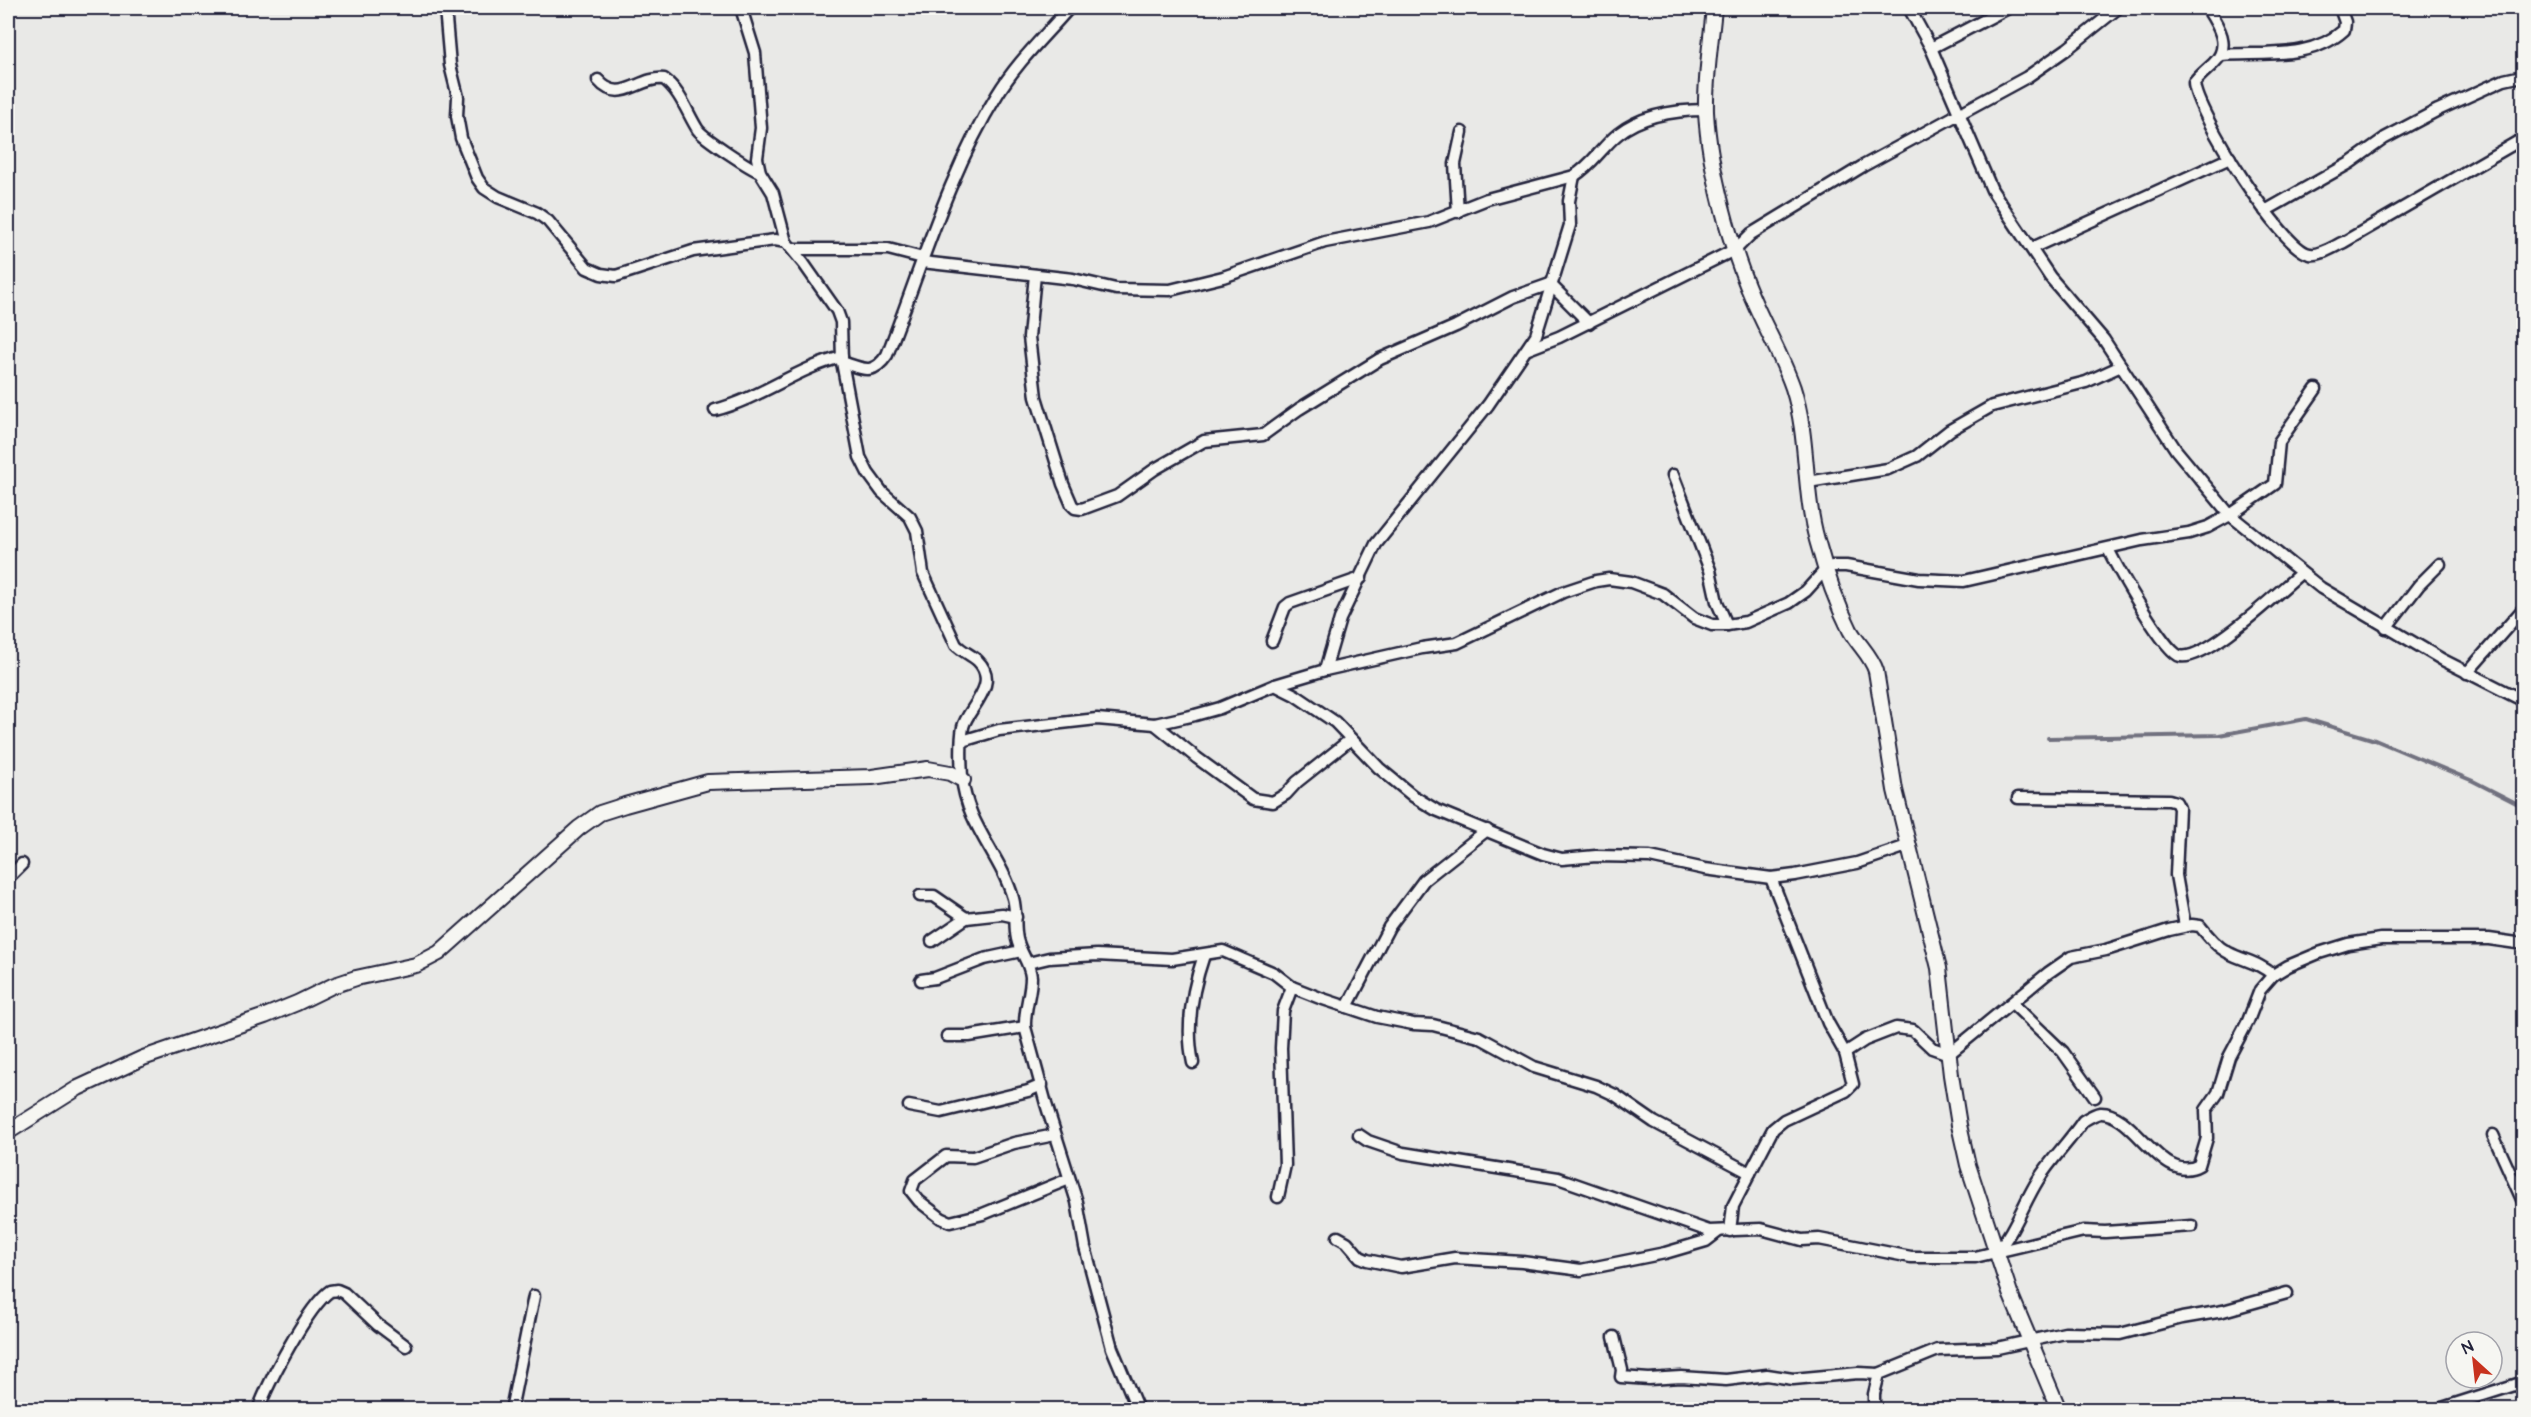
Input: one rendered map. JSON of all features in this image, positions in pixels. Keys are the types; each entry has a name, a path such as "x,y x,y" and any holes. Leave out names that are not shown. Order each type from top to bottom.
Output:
{"street":[{"path":"445,8 450,65 459,97 457,116 461,138 477,178 484,188 498,197 548,221 587,268 601,274 615,276 693,251 775,240 789,245 888,249 922,260 1073,279 1116,289 1170,290 1222,277 1325,242 1429,222 1487,199 1574,176 1586,169 1617,135 1634,124 1674,111 1706,110"},
{"path":"741,8 755,53 761,128 757,158 760,172 773,193 789,245 837,311 841,322 842,360 860,457 882,492 910,517 917,531 923,573 956,645 979,662 985,677 981,697 963,724 963,780 980,835 1009,886 1017,917 1017,937 1031,976 1030,995 1024,1017 1025,1027 1055,1135 1077,1202 1085,1248 1112,1348 1138,1410"},
{"path":"715,410 738,404 819,363 842,360 870,370 879,366 887,355 922,260 972,140 996,95 1028,51 1069,8"},
{"path":"1714,8 1706,110 1709,144 1719,191 1751,296 1775,344 1793,388 1803,426 1809,506 1826,570 1849,628 1858,644 1873,660 1886,742 1907,846 1939,968 1959,1125 1968,1165 1996,1252 2059,1410"},
{"path":"1909,8 1931,48 1992,190 2066,298 2104,340 2176,450 2230,515 2301,573 2386,628 2523,701"},
{"path":"1931,48 2008,8"},
{"path":"1528,349 1560,337 1736,249 1751,234 1773,220 1958,113 2027,77 2067,49 2118,8"},
{"path":"2207,8 2222,34 2222,55"},
{"path":"2340,8 2345,22 2344,30 2318,46 2298,52 2222,55 2194,83 2194,93 2211,128 2265,211 2290,243 2308,255 2319,254 2523,138"},
{"path":"2520,8 2523,17"},
{"path":"2265,211 2350,163 2385,138 2438,110 2504,80 2523,76"},
{"path":"598,80 610,90 622,91 633,89 648,80 664,79 680,97 699,131 750,168 760,172"},
{"path":"1458,212 1455,164 1462,132"},
{"path":"2032,248 2230,158"},
{"path":"1325,670 1340,619 1376,544 1488,405 1528,349 1541,323 1550,284 1570,225 1569,201 1574,176"},
{"path":"1035,274 1029,337 1036,398 1063,484 1072,505 1082,509 1117,496 1155,469 1204,441 1263,435 1299,409 1380,359 1456,326 1513,297 1550,284"},
{"path":"1550,284 1589,323"},
{"path":"1808,482 1888,469 1917,456 1944,435 1992,406 2086,381 2121,366"},
{"path":"962,741 999,730 1096,719 1155,724 1220,708 1275,685 1325,670 1412,650 1457,643 1563,592 1596,580 1610,579 1630,582 1663,594 1694,618 1712,625 1727,625 1746,622 1789,603 1833,566 1919,579 1964,581 2142,540 2189,533 2208,527 2230,515 2274,484 2280,442 2316,389"},
{"path":"1673,476 1710,570 1718,602 1727,625"},
{"path":"2108,549 2123,579 2156,630 2174,653 2180,656 2190,656 2204,651 2241,624 2301,573"},
{"path":"2386,628 2419,585 2440,564"},
{"path":"1272,641 1285,608 1290,603 1361,578"},
{"path":"2467,673 2523,608"},
{"path":"1275,685 1335,722 1379,768 1413,796 1436,810 1543,854 1562,859 1596,856 1650,857 1771,878 1857,863 1907,846"},
{"path":"1155,724 1253,799 1274,802 1351,739"},
{"path":"8,1131 60,1098 109,1072 297,1004 332,986 356,978 416,965 439,953 561,843 600,813 656,795 708,782 872,777 928,769 950,773 963,780"},
{"path":"2018,798 2169,800 2176,802 2180,808 2176,874 2185,926"},
{"path":"1347,1007 1389,927 1424,880 1487,830"},
{"path":"8,878 22,864"},
{"path":"1338,1237 1347,1242 1360,1257 1401,1267 1455,1258 1522,1262 1581,1270 1665,1253 1706,1241 1724,1231 1733,1206 1773,1129 1784,1120 1846,1091 1853,1084 1845,1053 1828,1023 1771,878"},
{"path":"920,896 934,896 966,918"},
{"path":"932,941 966,918 1002,914 1017,917"},
{"path":"1949,1054 2071,957 2106,950 2185,926 2200,926 2215,944 2227,952 2264,966 2273,975"},
{"path":"1996,1252 2010,1236 2019,1214 2045,1168 2083,1121 2091,1116 2099,1113 2109,1114 2131,1130 2155,1154 2179,1168 2193,1169 2199,1165 2207,1138 2206,1110 2218,1094 2229,1057 2248,1021 2260,990 2273,975 2288,966 2348,944 2381,939 2489,939 2523,944"},
{"path":"921,980 935,978 984,959 1021,951"},
{"path":"1028,963 1048,958 1097,955 1152,960 1223,951 1274,973 1292,987 1347,1007 1377,1017 1413,1024 1433,1024 1479,1037 1534,1067 1596,1086 1614,1095 1654,1122 1697,1146 1737,1163 1750,1173"},
{"path":"1192,1063 1189,1043 1191,1002 1204,955"},
{"path":"1278,1197 1284,1165 1281,1048 1283,1011 1292,987"},
{"path":"2012,1003 2063,1052 2095,1097"},
{"path":"947,1036 969,1036 1025,1027"},
{"path":"1845,1053 1865,1040 1896,1028 1913,1030 1932,1048 1949,1054"},
{"path":"909,1106 941,1112 1028,1091 1042,1085"},
{"path":"1055,1135 1014,1143 973,1157 946,1156 915,1180 911,1191 919,1201 950,1222 983,1214 1069,1179"},
{"path":"1359,1135 1368,1141 1403,1153 1558,1178 1709,1231 1761,1229 1802,1240 1819,1239 1911,1257 1975,1257 2084,1231 2105,1232 2192,1226"},
{"path":"2493,1135 2523,1204"},
{"path":"258,1410 274,1371 316,1306 330,1291 337,1290 344,1293 360,1305 378,1325 406,1346"},
{"path":"1614,1337 1622,1370 1621,1377 1726,1380 1767,1375 1793,1379 1858,1372 1879,1374 1938,1350 1997,1348 2065,1334 2120,1334 2182,1318 2223,1311 2287,1293"},
{"path":"511,1410 534,1296"},
{"path":"1874,1410 1874,1394 1879,1374"},
{"path":"2436,1410 2523,1382"}],"waterway":[{"path":"2048,738 2219,735 2306,719 2375,740 2473,781 2524,807"}]}
